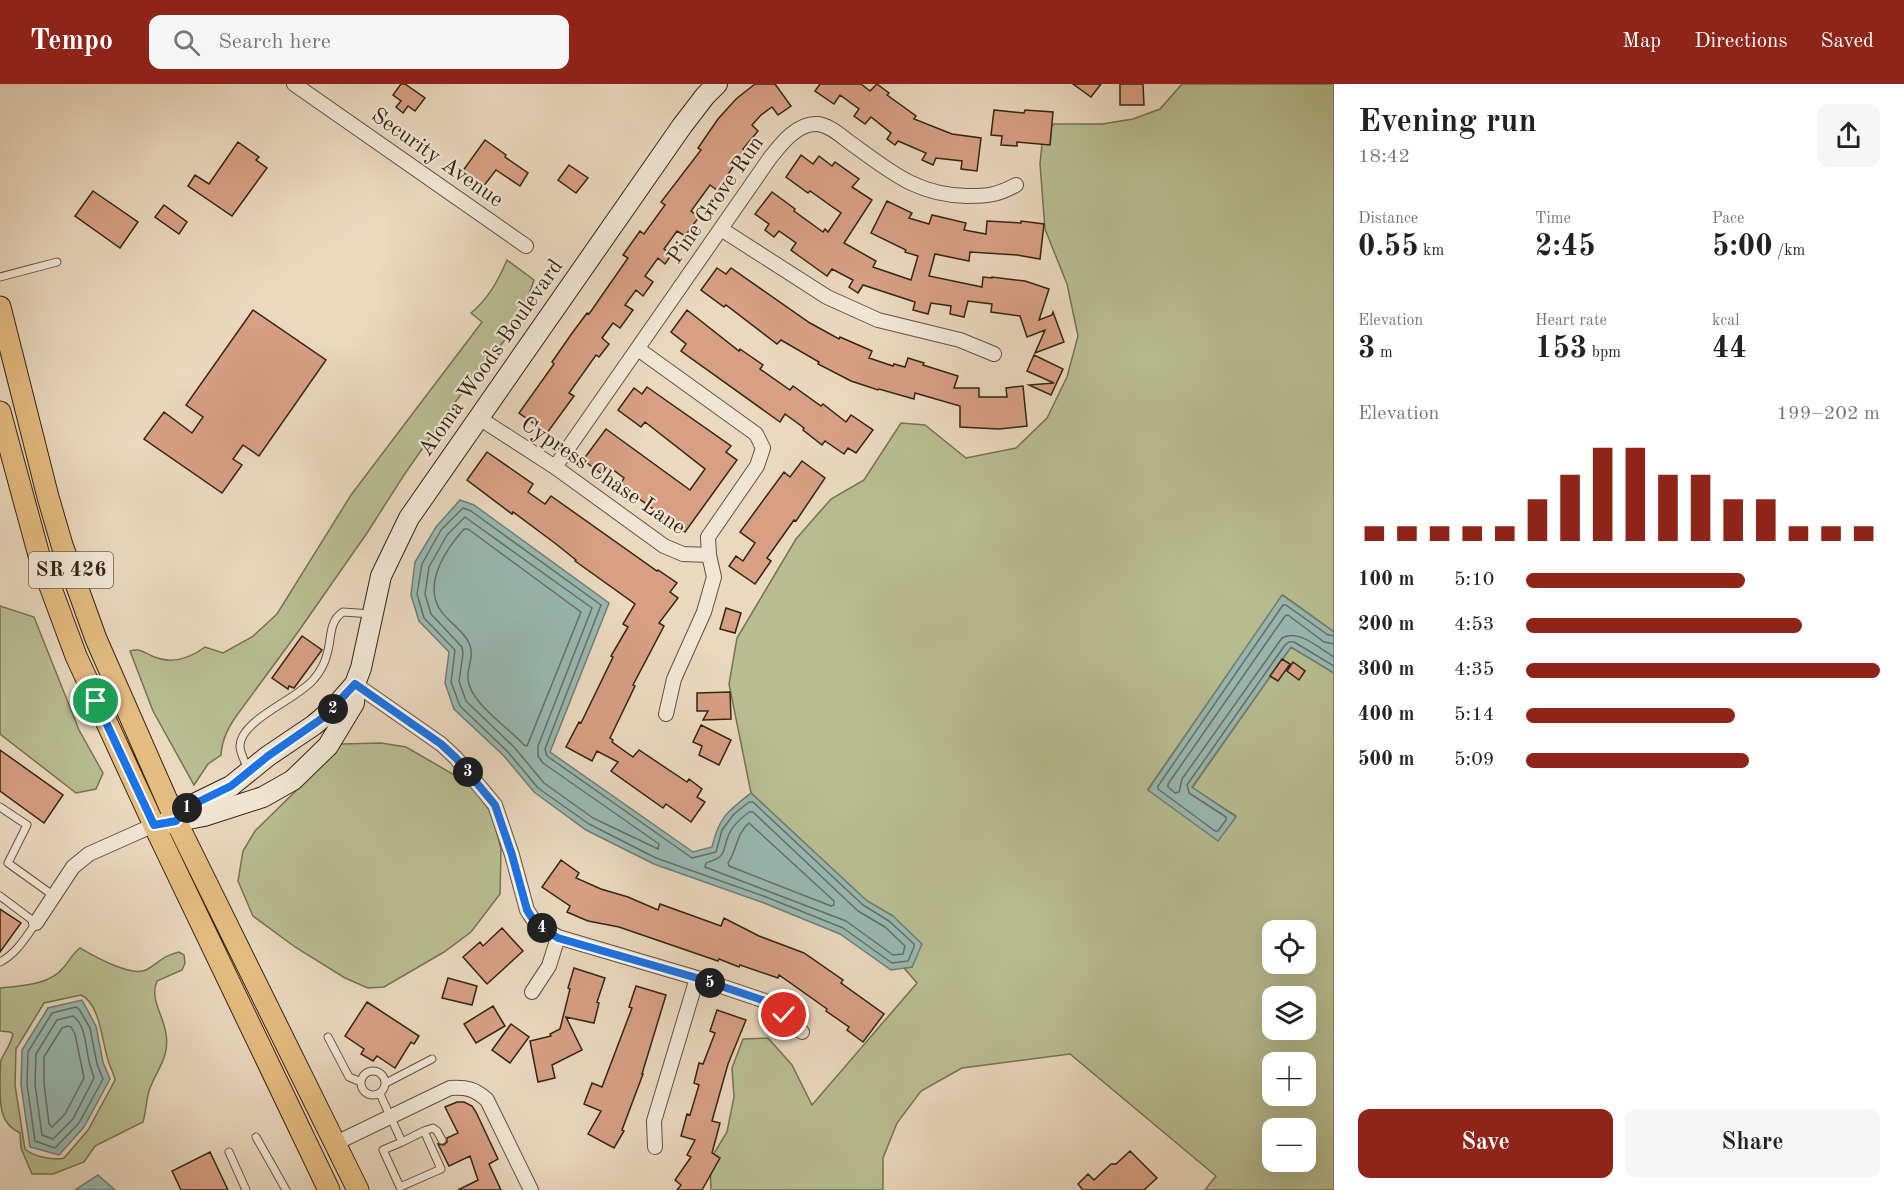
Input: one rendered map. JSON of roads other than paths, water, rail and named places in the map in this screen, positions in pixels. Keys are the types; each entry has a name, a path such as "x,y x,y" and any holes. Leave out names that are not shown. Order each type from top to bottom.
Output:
{"main road":[{"name":"SR 426","path":"0,308 36,453 62,544 96,639 176,821 358,1190"},
{"name":"SR 426","path":"0,412 40,559 76,656 154,825 329,1190"}],"street":[{"name":"Security Avenue","path":"294,84 526,246"},
{"name":"Aloma Woods Boulevard","path":"176,821 188,807 231,786 324,717 355,684 362,668 381,576 409,518 682,126 717,84"},
{"name":"Pine Grove Run","path":"555,467 780,145 800,129 815,124 831,129 897,176 938,194 997,195 1016,186"},
{"path":"721,229 827,297 878,320 960,340 994,354"},
{"path":"638,349 756,434 763,448 757,466 708,537 714,577 704,612 674,679 666,714"},
{"name":"Cypress Chase Lane","path":"479,418 555,467 664,546 683,554 709,555"},
{"name":"Aloma Woods Boulevard","path":"154,825 204,816 263,797 293,780 328,746 354,703 355,684"},
{"path":"355,684 441,744 456,758 495,805 527,910 536,924 558,938 697,978 771,1003 802,1032"},
{"path":"36,923 74,867 88,854 154,825"},
{"path":"532,992 549,966 558,938"},
{"path":"655,1147 654,1121 697,978"},
{"path":"336,1143 450,1088 465,1087 477,1091 488,1100 531,1190"}],"lane":[{"path":"0,277 57,262"},
{"path":"249,772 240,746 245,732 254,723 300,693 313,680 327,656 331,628 339,615 343,612 372,614"},
{"path":"0,807 27,825 8,863 54,896"},
{"path":"0,896 36,923 21,944 0,963"},
{"path":"328,1037 349,1077 362,1082"},
{"path":"380,1094 386,1083 432,1059"},
{"path":"380,1094 369,1095 363,1090 362,1082 367,1073 375,1071 382,1075 386,1083"},
{"path":"380,1094 402,1142"},
{"path":"442,1140 433,1128 383,1150 400,1187 441,1169 447,1162"},
{"path":"424,1131 441,1169"},
{"path":"256,1137 286,1190"},
{"path":"229,1152 246,1190"}],"water":[{"path":"460,500 474,505 609,603 550,752 693,852 712,847 721,821 751,793 867,901 893,916 922,944 912,967 891,970 840,934 764,903 654,864 586,830 534,792 504,756 454,709 445,683 449,652 419,621 411,595 415,562 436,527"},
{"path":"1282,595 1334,632 1334,673 1291,647 1192,787 1236,817 1218,841 1148,790"},
{"path":"82,1000 96,1026 103,1062 110,1079 84,1127 59,1155 30,1147 21,1085 22,1050 48,1008"},
{"path":"98,1175 115,1190 75,1190"}]}
